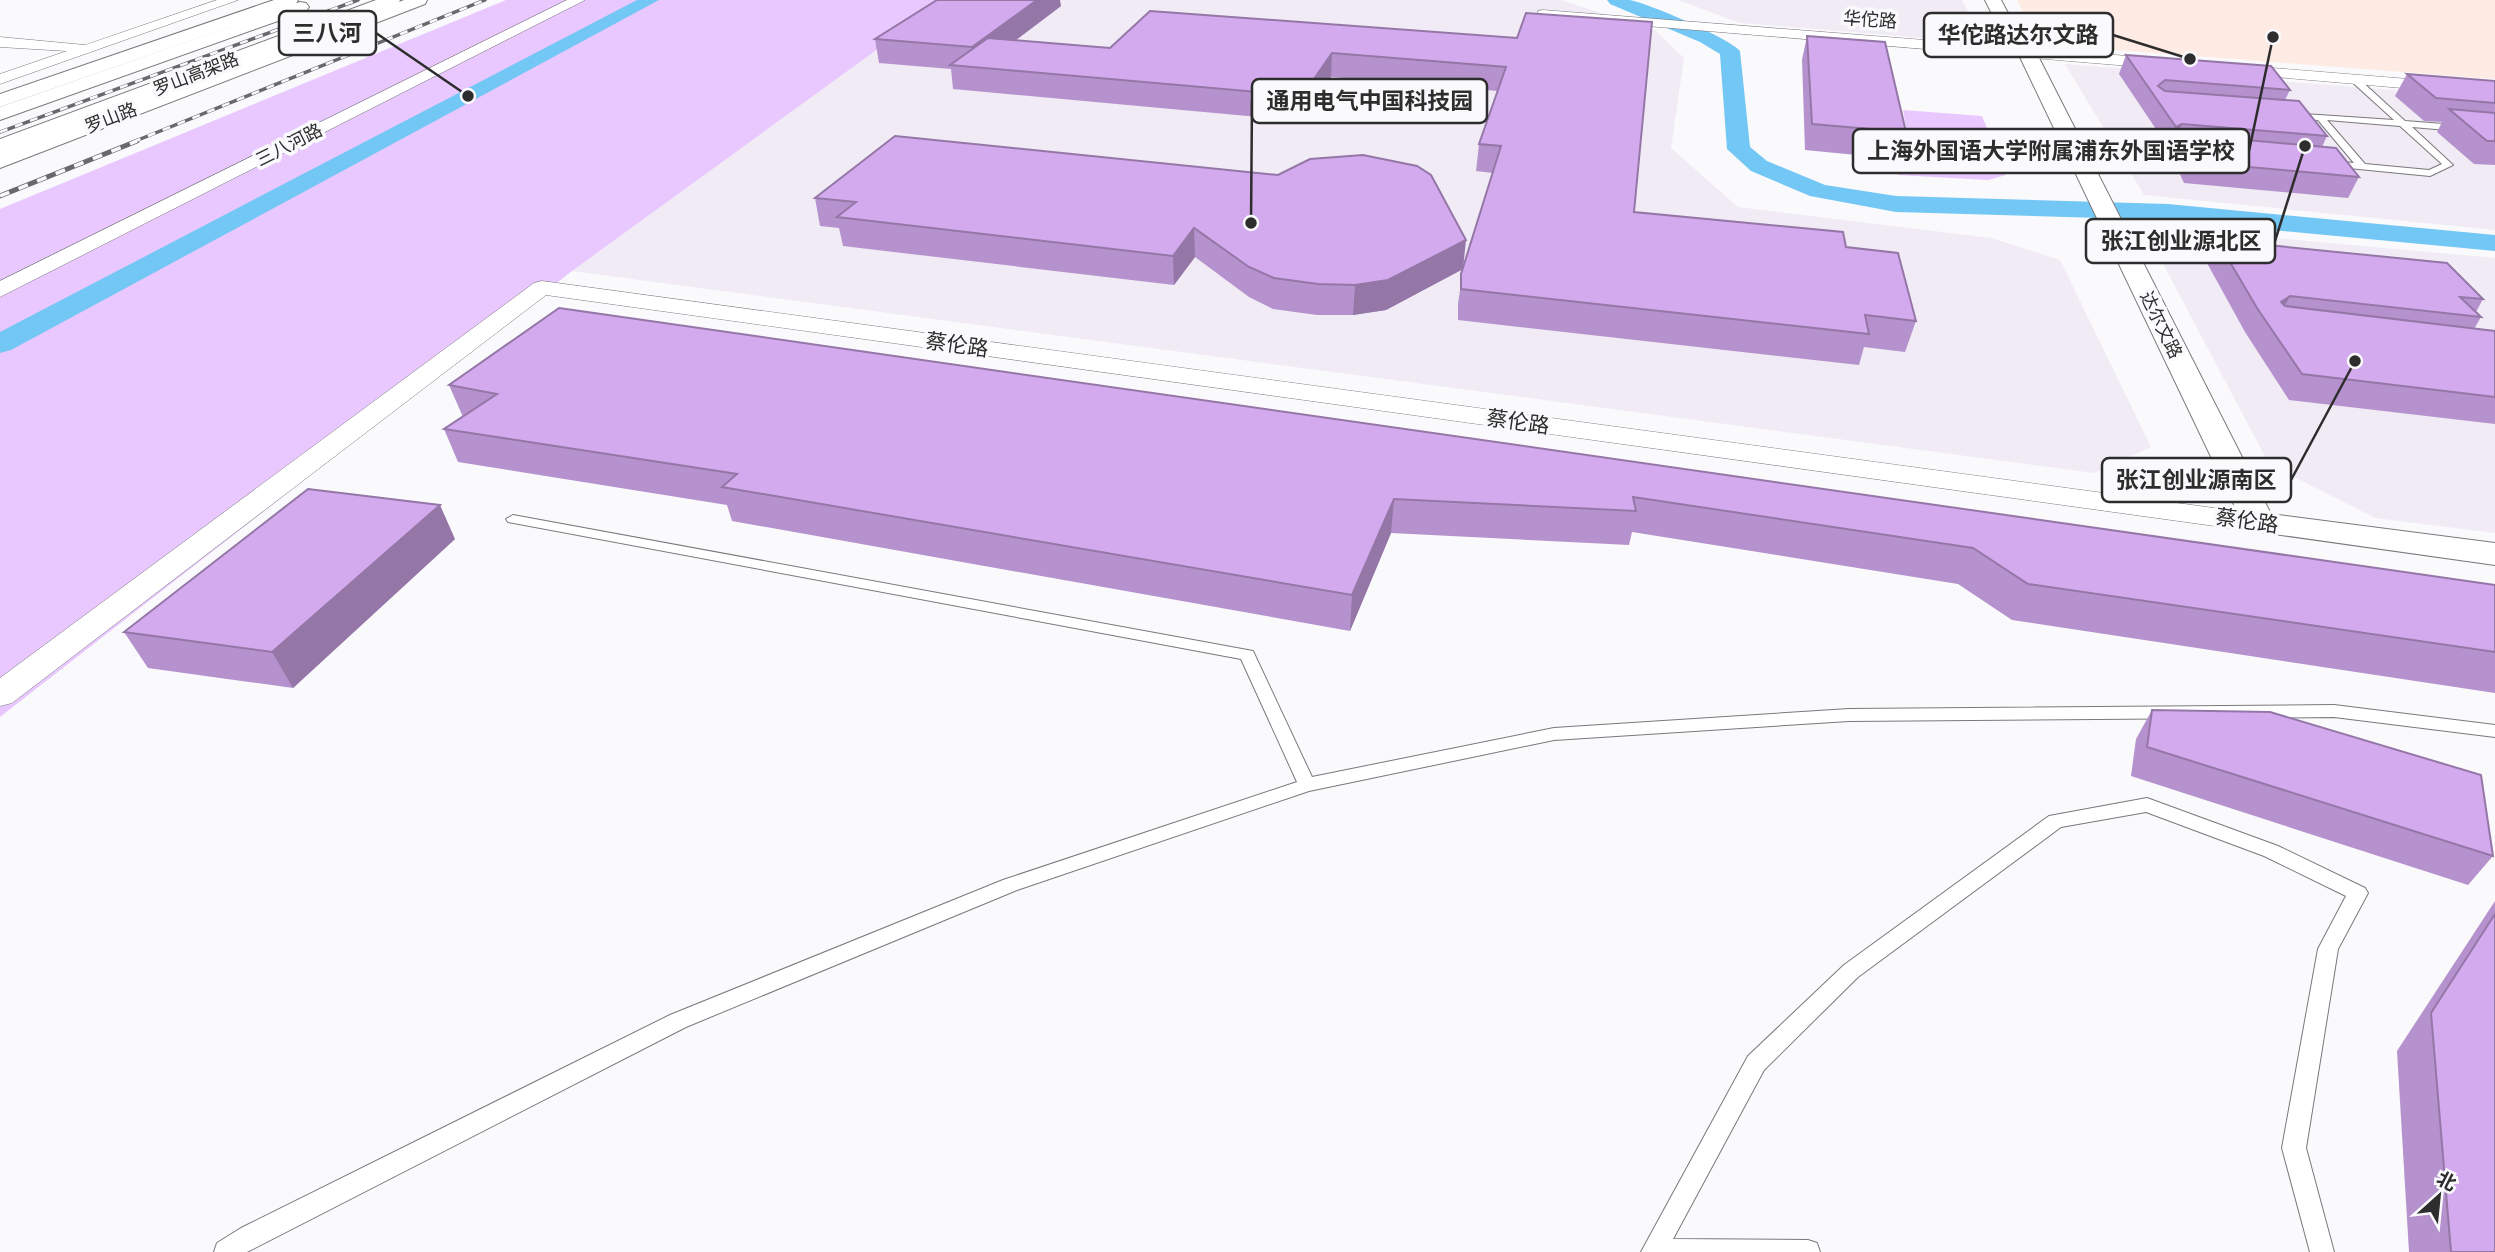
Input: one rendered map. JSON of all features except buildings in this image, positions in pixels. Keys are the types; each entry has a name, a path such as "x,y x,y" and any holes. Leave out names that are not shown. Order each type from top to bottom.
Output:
{"main road":[{"path":"0,101 290,0"},
{"name":"罗山高架路","path":"0,114 319,0"},
{"name":"罗山高架路","path":"0,147 392,0"},
{"name":"罗山路","path":"0,161 419,0"},
{"name":"达尔文路","path":"1993,0 2017,46 2027,52 2258,523"},
{"name":"达尔文路","path":"2008,0 2033,47 2027,52"},
{"name":"蔡伦路","path":"2258,523 2495,554"}],"street":[{"path":"0,79 231,0"},
{"name":"三八河路","path":"0,290 578,0"},
{"name":"华佗路","path":"1543,14 2179,64"},
{"path":"0,43 96,48"},
{"path":"2219,67 2495,89 2354,79 2219,67"},
{"name":"蔡伦路","path":"0,695 542,288 2258,523"}],"lane":[{"path":"2322,163 2430,173 2448,165 2354,79"},
{"path":"2280,114 2495,131"},
{"path":"2320,117 2362,167"},
{"path":"513,519 1247,655 1307,785"},
{"path":"226,1252 250,1236 678,1021 1010,885 1307,785 1554,734 1849,715 2334,710 2495,732"},
{"path":"1808,1252 1653,1252 1756,1063 1851,971 2056,821 2147,805 2271,851 2358,893 2328,948 2294,1148 2322,1252"}],"shaded area":[{"path":"506,0 952,0 922,17 572,271 0,717 0,209"},
{"path":"952,0 1561,0 1656,31 1684,58 1671,148 1738,207 1991,238 2060,260 2151,447 2094,473 572,271 922,17"},
{"path":"1678,0 1962,0 1980,33 1947,40 1740,23"},
{"path":"2017,0 2495,0 2495,79 2090,48 2034,33"},
{"path":"2065,64 2495,98 2495,230 2144,195"},
{"path":"1903,110 1982,116 2006,175 1988,180 1898,175 1892,165 1911,156"},
{"path":"2143,226 2495,258 2495,533 2375,518 2269,464"}],"waterway":[{"path":"0,344 650,0"},
{"path":"1616,0 1707,38 1730,51 1739,149 1759,166 1819,191 1896,204 2168,212 2495,243"}],"railway":[{"path":"0,132 358,0"},
{"path":"133,142 485,0"},
{"path":"0,196 137,141"}],"place":[{"name":"上海外国语大学附属浦东外国语学校","path":"2273,37"},
{"name":"华佗路达尔文路","path":"2190,59"},
{"name":"三八河","path":"468,96"},
{"name":"张江创业源北区","path":"2305,146"},
{"name":"通用电气中国科技园","path":"1251,223"},
{"name":"张江创业源南区","path":"2355,361"}]}
